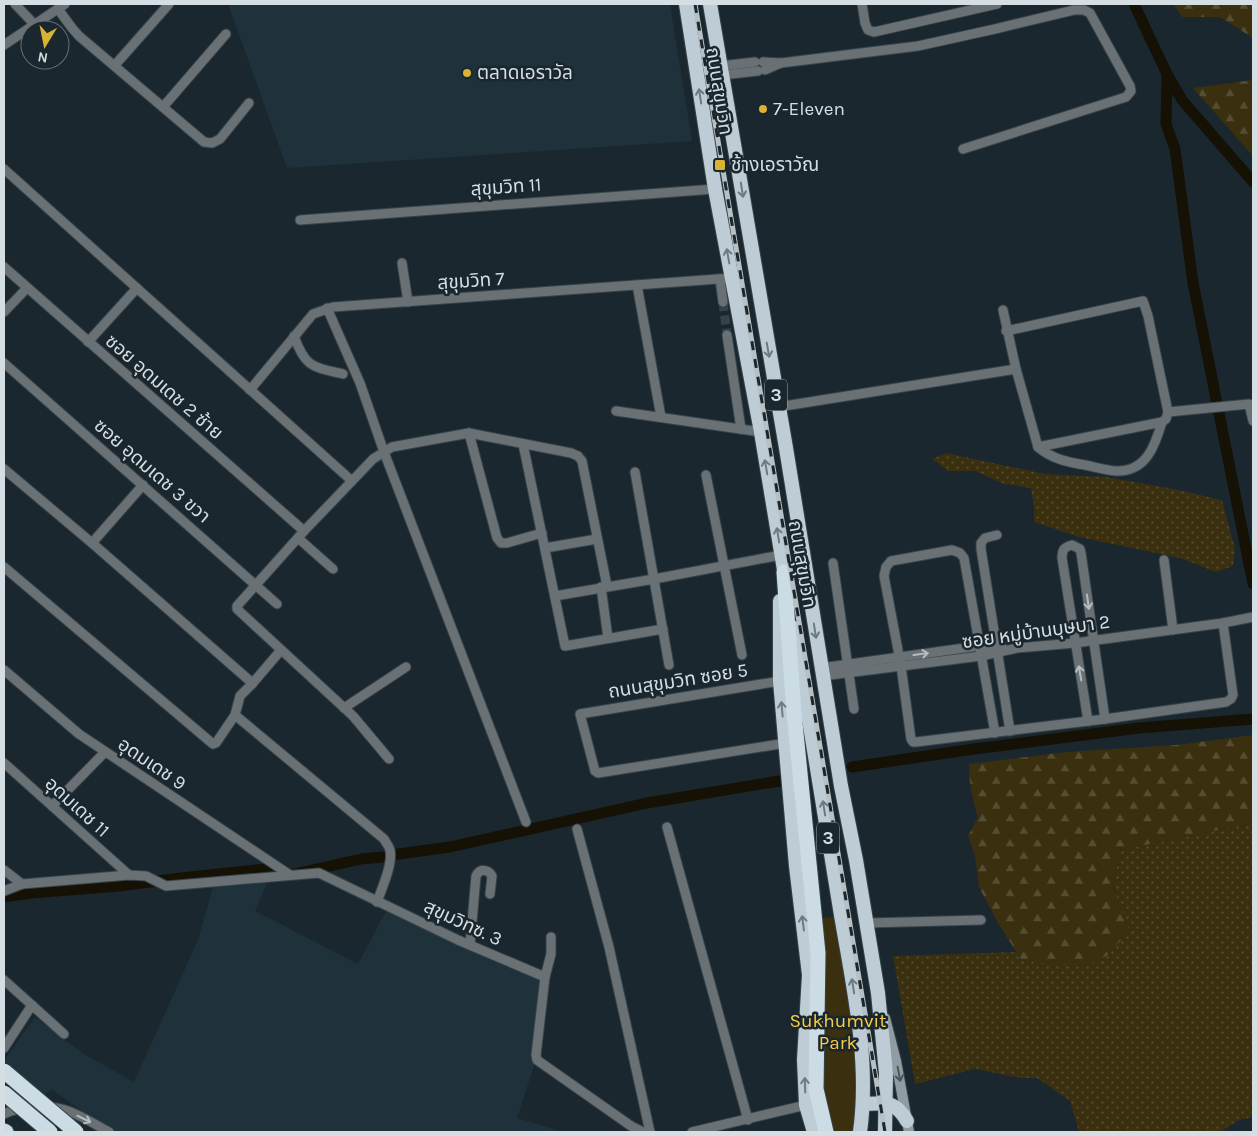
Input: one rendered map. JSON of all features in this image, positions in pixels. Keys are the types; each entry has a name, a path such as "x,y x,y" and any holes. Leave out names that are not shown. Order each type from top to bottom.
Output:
{"highway":[{"name":"ถนนสุขุมวิท","path":"686,4 716,190 726,278 760,432 854,989 861,1050 863,1104 860,1132"},
{"name":"ถนนสุขุมวิท","path":"710,4 841,786 878,993 884,1045 885,1132"},
{"path":"775,516 796,511"},
{"path":"782,561 780,681 796,866 809,975 804,1060 806,1105 814,1132"},
{"path":"782,561 794,714 818,953 816,1089 826,1132"},
{"path":"4,1071 76,1132"},
{"path":"4,1093 50,1132"},
{"path":"863,1104 886,1103 898,1108 908,1127"}],"main road":[{"path":"878,993 896,1061 908,1127"}],"street":[{"path":"15,4 30,20"},
{"path":"115,65 169,4"},
{"path":"862,4 864,23 868,30 874,32 997,4"},
{"path":"41,20 62,7 72,28 204,142 212,143 220,139 249,103"},
{"path":"721,71 918,46 1074,10 1084,10 1090,13 1130,86 1131,91 1126,97 963,149"},
{"path":"4,45 20,34"},
{"path":"163,107 226,34"},
{"path":"4,168 352,480"},
{"name":"สุขุมวิท 11","path":"300,220 716,190"},
{"path":"402,263 408,302"},
{"name":"ซอย อุดมเดช 2 ซ้าย","path":"4,267 301,534 333,569"},
{"path":"723,302 726,278"},
{"name":"สุขุมวิท 7","path":"250,390 313,314 327,308 726,278"},
{"path":"637,285 661,417"},
{"path":"4,312 27,288"},
{"path":"88,342 137,288"},
{"path":"1006,331 1143,301 1148,316 1168,412 1166,419 1162,422 1038,447"},
{"path":"327,308 360,383 384,452 526,822"},
{"path":"1003,310 1006,331 1038,447 1046,454 1064,461 1116,471 1130,469 1144,462 1155,447 1162,422"},
{"path":"727,335 741,429"},
{"path":"294,336 300,353 313,366 343,374"},
{"name":"ซอย อุดมเดช 3 ขวา","path":"4,363 277,604"},
{"path":"778,407 1016,369"},
{"path":"1168,412 1251,404 1253,421"},
{"path":"616,411 760,432"},
{"path":"469,433 497,538 501,543 507,543 542,533"},
{"path":"389,759 344,708 237,609 237,606 352,480 374,459 392,447 469,433 578,456 582,461 597,539 604,587 608,638"},
{"path":"523,444 565,646 663,629"},
{"path":"4,468 252,684"},
{"path":"635,472 669,665"},
{"path":"706,475 742,655"},
{"path":"92,543 143,485"},
{"path":"997,535 985,538 981,543 1010,731"},
{"path":"545,548 597,539"},
{"path":"1088,721 1074,643 1062,558 1062,552 1066,547 1072,545 1080,549 1105,719"},
{"path":"995,733 964,558 960,553 952,550 891,561 886,567 884,576 901,661 911,740 913,742 995,733 1105,719 1226,702 1233,695 1223,623"},
{"path":"1164,560 1173,630"},
{"path":"555,596 724,565 782,561"},
{"path":"833,563 854,709"},
{"path":"4,567 213,744 216,743 235,715 240,696 281,650"},
{"name":"ซอย หมู่บ้านบุษบา 2","path":"822,672 901,661 981,656 997,650 1074,643 1223,623 1253,617"},
{"path":"901,661 979,646 997,650"},
{"path":"344,708 406,667"},
{"name":"อุดมเดช 9","path":"4,670 79,734 287,873"},
{"name":"ถนนสุขุมวิท ซอย 5","path":"780,681 580,714 595,771 598,772 786,743"},
{"path":"235,715 384,839 390,849 390,858 386,877 377,902"},
{"path":"52,806 105,752"},
{"name":"อุดมเดช 11","path":"4,763 129,874"},
{"path":"668,828 748,1120"},
{"path":"576,829 609,947 650,1132"},
{"path":"4,870 22,884"},
{"path":"470,945 476,879 480,870 488,871 492,876 490,894"},
{"name":"สุขุมวิทซ. 3","path":"129,874 146,876 161,885 175,886 287,873 318,873 470,945 545,977"},
{"path":"4,891 22,884 129,874"},
{"path":"867,923 981,920"},
{"path":"551,937 536,1055 537,1060 631,1126 644,1132"},
{"path":"4,980 64,1034"},
{"path":"4,1048 32,1005"},
{"path":"692,1132 806,1105"},
{"path":"4,1114 11,1110 31,1108 62,1109 108,1132"}],"shaded area":[{"name":"ตลาดเอราวัล","path":"228,4 670,4 692,141 287,168"},
{"path":"267,883 255,911 358,964 387,909 543,979 534,1066 517,1118 563,1132 112,1132 51,1089 45,1095 4,1061 35,1017 82,1053 134,1082 198,940 213,887"}],"green space":[{"path":"1173,4 1253,4 1253,38 1220,17 1182,17"},
{"path":"1253,80 1253,156 1193,88"},
{"path":"946,453 1045,474 1106,477 1222,500 1235,549 1233,566 1216,572 1180,558 1079,537 1034,522 1031,488 1004,484 975,471 948,471 932,459"},
{"path":"1253,735 1253,823 1120,850 1113,886 1129,931 1108,955 1085,967 1022,961 998,923 979,887 975,856 968,836 978,817 971,791 969,764 1066,752 1176,745"},
{"path":"1253,823 1253,1117 1239,1120 1220,1132 1079,1132 1070,1101 1037,1078 1021,1078 975,1069 915,1084 893,956 1016,952 1022,961 1129,931 1113,886 1120,850"},
{"name":"Sukhumvit Park","path":"841,916 854,989 857,1132 826,1132 822,1118 815,919"}],"waterway":[{"path":"1134,4 1167,74 1182,100 1253,182"},
{"path":"1167,74 1166,124 1175,149 1193,283 1253,584"},
{"path":"852,767 1139,728 1253,719"},
{"path":"391,855 450,847 647,803 779,781"},
{"path":"4,897 267,869 290,875 361,859 382,857"}],"tunnel":[{"path":"723,302 727,335"}],"railway":[{"path":"695,4 885,1132"}],"place":[{"name":"ตลาดเอราวัล","path":"467,73"},
{"name":"7-Eleven","path":"763,109"},
{"name":"ช้างเอราวัณ","path":"720,165"}]}
